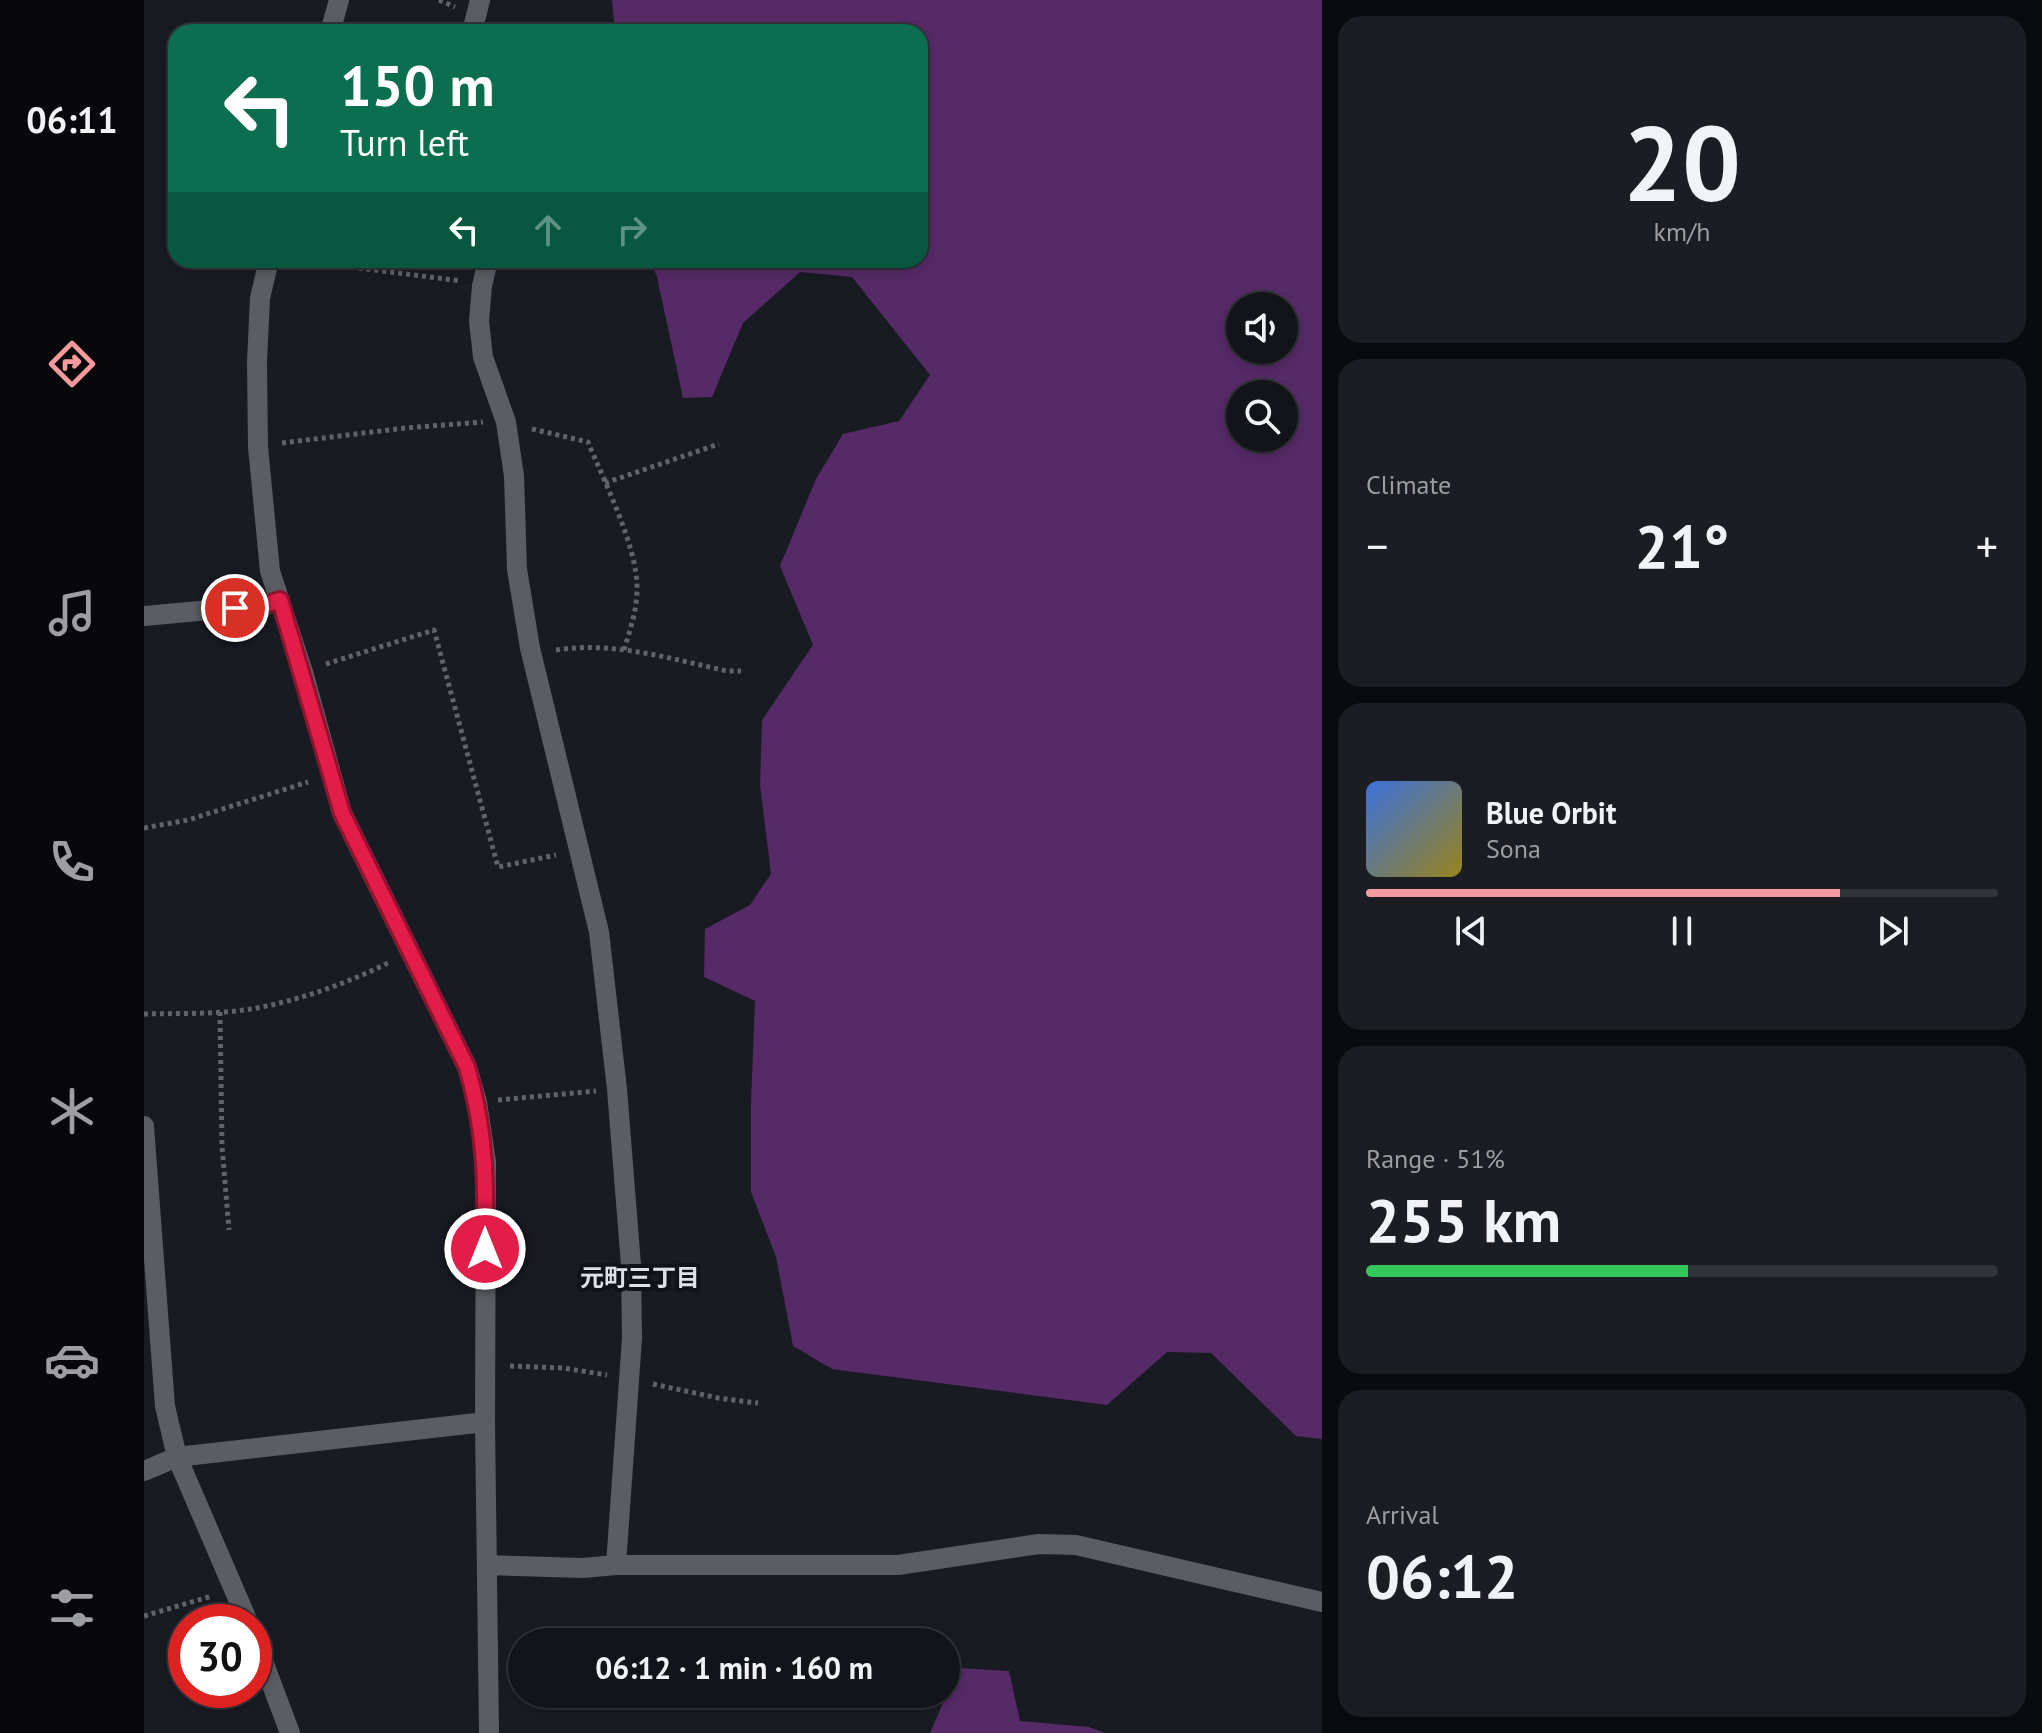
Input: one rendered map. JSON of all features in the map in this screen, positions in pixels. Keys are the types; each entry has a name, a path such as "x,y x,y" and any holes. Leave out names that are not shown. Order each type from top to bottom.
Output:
{"street":[{"path":"474,24 480,0"},
{"path":"332,24 337,1"},
{"path":"267,268 260,298 257,362 258,447 270,571 303,672 342,813 467,1067 477,1102 486,1162 489,1733"},
{"path":"486,268 479,321 483,357 506,422 514,476 517,569 531,654 599,932 617,1089 631,1265 632,1338 616,1565"},
{"path":"144,616 265,605 280,600"},
{"path":"144,1126 165,1406 177,1457 241,1604"},
{"path":"144,1471 177,1457 485,1422"},
{"path":"488,1565 583,1568 616,1565 898,1565 1039,1544 1076,1545 1322,1602"},
{"path":"272,1685 290,1733"}],"path":[{"path":"359,268 482,286"},
{"path":"258,447 467,422 506,422 588,442 628,544 638,587 634,617 624,650"},
{"path":"605,483 719,444"},
{"path":"303,672 434,630 498,867 578,851"},
{"path":"531,654 583,646 624,650 727,671 741,671"},
{"path":"144,828 188,820 331,775"},
{"path":"144,1014 220,1012 261,1007 359,978 409,953"},
{"path":"220,1012 222,1146 229,1230"},
{"path":"477,1102 617,1089"},
{"path":"144,1616 236,1589"}],"shaded area":[{"path":"612,0 1322,0 1322,1439 1296,1436 1211,1353 1167,1352 1107,1405 832,1369 793,1346 776,1257 751,1192 755,1001 704,977 705,929 750,905 771,874 760,785 762,720 813,645 780,566 816,479 843,434 899,421 930,375 852,277 800,272 743,323 712,397 683,398 653,268 928,268 928,24 614,24"},
{"path":"960,1668 1009,1671 1020,1721 1089,1727 1105,1733 930,1733 941,1708 960,1708"}],"district":[{"name":"元町三丁目","path":"640,1278"}],"route":[{"path":"235,608 280,600 342,813 467,1067 477,1102 486,1162 485,1249"}]}
